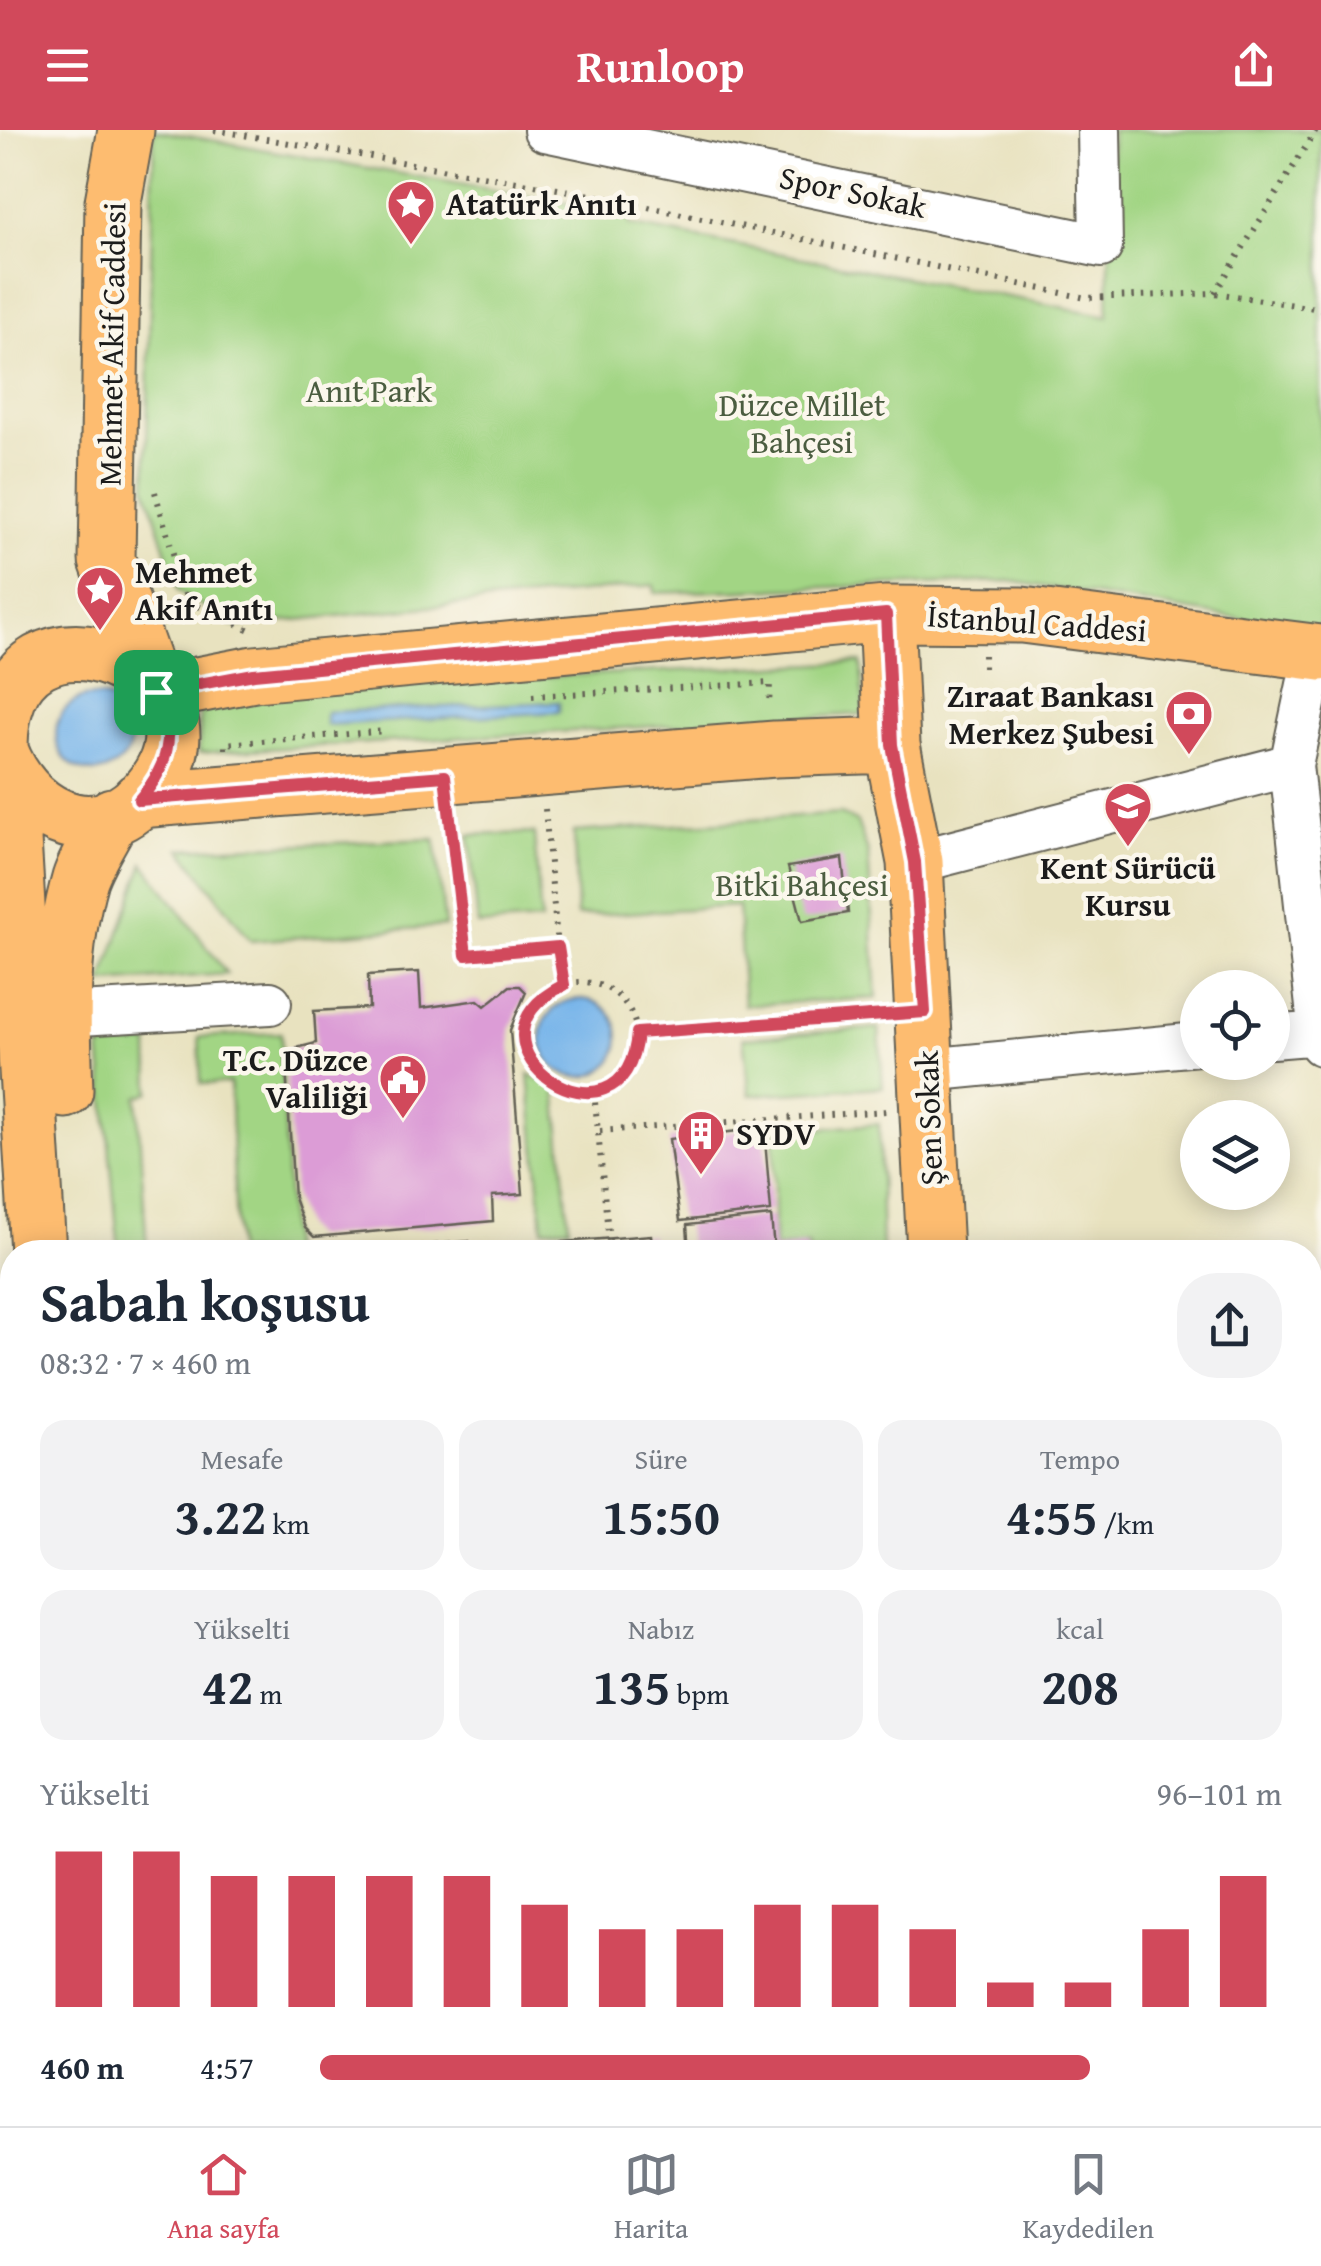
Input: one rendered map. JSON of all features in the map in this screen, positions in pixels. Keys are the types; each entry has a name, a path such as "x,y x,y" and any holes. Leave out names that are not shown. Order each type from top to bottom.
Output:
{"main road":[{"name":"Mehmet Akif Caddesi","path":"107,560 112,202 126,130"},
{"path":"37,1240 13,839 0,720 18,679 107,560"},
{"path":"72,1240 62,1015 69,928 81,875 126,808 157,781 167,756 169,730 107,560"},
{"name":"İstanbul Caddesi","path":"153,687 886,614 1022,616 1318,652"},
{"name":"Şen Sokak","path":"886,614 892,745 915,862 934,1240"},
{"path":"18,679 96,652 126,662 153,687"},
{"path":"6,768 54,816 83,821 126,808 445,776 775,749 892,745"}],"street":[{"name":"Spor Sokak","path":"545,130 646,139 1100,246 1099,130"},
{"path":"1318,652 1291,765 1321,1044"},
{"path":"915,862 1291,765"},
{"path":"62,1015 270,1003"},
{"path":"1290,1036 1320,1033"},
{"path":"927,1089 1180,1047"}],"path":[{"path":"214,130 581,194 1086,298 1214,292 1321,309"},
{"path":"1214,292 1316,130"},
{"path":"153,485 187,600 253,631"},
{"path":"518,697 770,683 770,706 753,708"},
{"path":"226,744 402,730"},
{"path":"541,768 559,962"},
{"path":"445,776 466,955 558,947"},
{"path":"558,947 564,985"},
{"path":"584,983 620,998 632,1014 637,1033 628,1071 615,1086 594,1092 562,1088 550,1082 525,1056 523,1039 534,1006 564,985 584,983"},
{"path":"637,1033 925,1012"},
{"path":"600,1131 927,1089"},
{"path":"594,1092 609,1240"}],"green space":[{"path":"154,130 629,214 630,225 1108,316 1112,130 1321,130 1321,632 1009,581 655,593 654,585 235,626 179,591 146,487"},
{"path":"861,662 864,714 199,753 200,700 300,688"},
{"name":"Bitki Bahçesi","path":"841,814 857,822 868,852 877,998 744,1005 738,906 577,916 574,832"},
{"path":"534,833 541,921 478,925 469,835"},
{"path":"435,839 445,926 251,941 181,849"},
{"path":"144,863 227,974 102,983"},
{"path":"879,1028 883,1087 750,1095 743,1038"},
{"path":"281,1033 290,1240 237,1240 230,1083 201,1084 199,1037"},
{"path":"149,1043 150,1092 137,1097 146,1240 118,1240 100,1047"},
{"path":"529,1074 556,1088 569,1227 543,1229"},
{"path":"879,1124 882,1240 774,1240 774,1132"}],"water":[{"path":"94,696 121,707 132,734 121,761 94,772 67,761 56,734 67,707"},
{"path":"559,702 559,712 326,725 326,712"},
{"path":"580,999 595,1002 607,1011 616,1023 616,1053 607,1065 595,1074 580,1077 565,1074 553,1065 544,1053 541,1038 544,1023 553,1011 565,1002"}],"building":[{"path":"842,858 848,913 802,921 788,867"},
{"name":"T.C. Düzce Valiliği","path":"419,972 421,1008 478,1000 485,1006 510,986 520,986 526,992 510,1030 523,1194 492,1196 493,1221 314,1237 305,1228 294,1198 285,1051 316,1043 314,1011 369,1008 368,975"},
{"path":"764,1128 771,1211 680,1221 669,1139"},
{"path":"771,1216 773,1240 688,1240 687,1225"},
{"path":"651,1235 652,1240 588,1240"}],"place":[{"name":"Atatürk Anıtı","path":"411,246"},
{"name":"Mehmet Akif Anıtı","path":"100,632"},
{"name":"Zıraat Bankası Merkez Şubesi","path":"1189,756"},
{"name":"Kent Sürücü Kursu","path":"1128,848"},
{"name":"T.C. Düzce Valiliği","path":"403,1120"},
{"name":"SYDV","path":"701,1176"}],"route":[{"path":"886,614 892,745 915,862 925,1012 637,1033 636,1052 628,1071 615,1086 594,1092 562,1088 536,1071 525,1056 523,1039 534,1006 564,985 558,947 466,955 445,776 139,800 157,781 167,756 169,730 156,692 254,674 761,622 886,614"}],"park label":[{"name":"Anıt Park","path":"369,391"},
{"name":"Düzce Millet Bahçesi","path":"802,424"}]}
